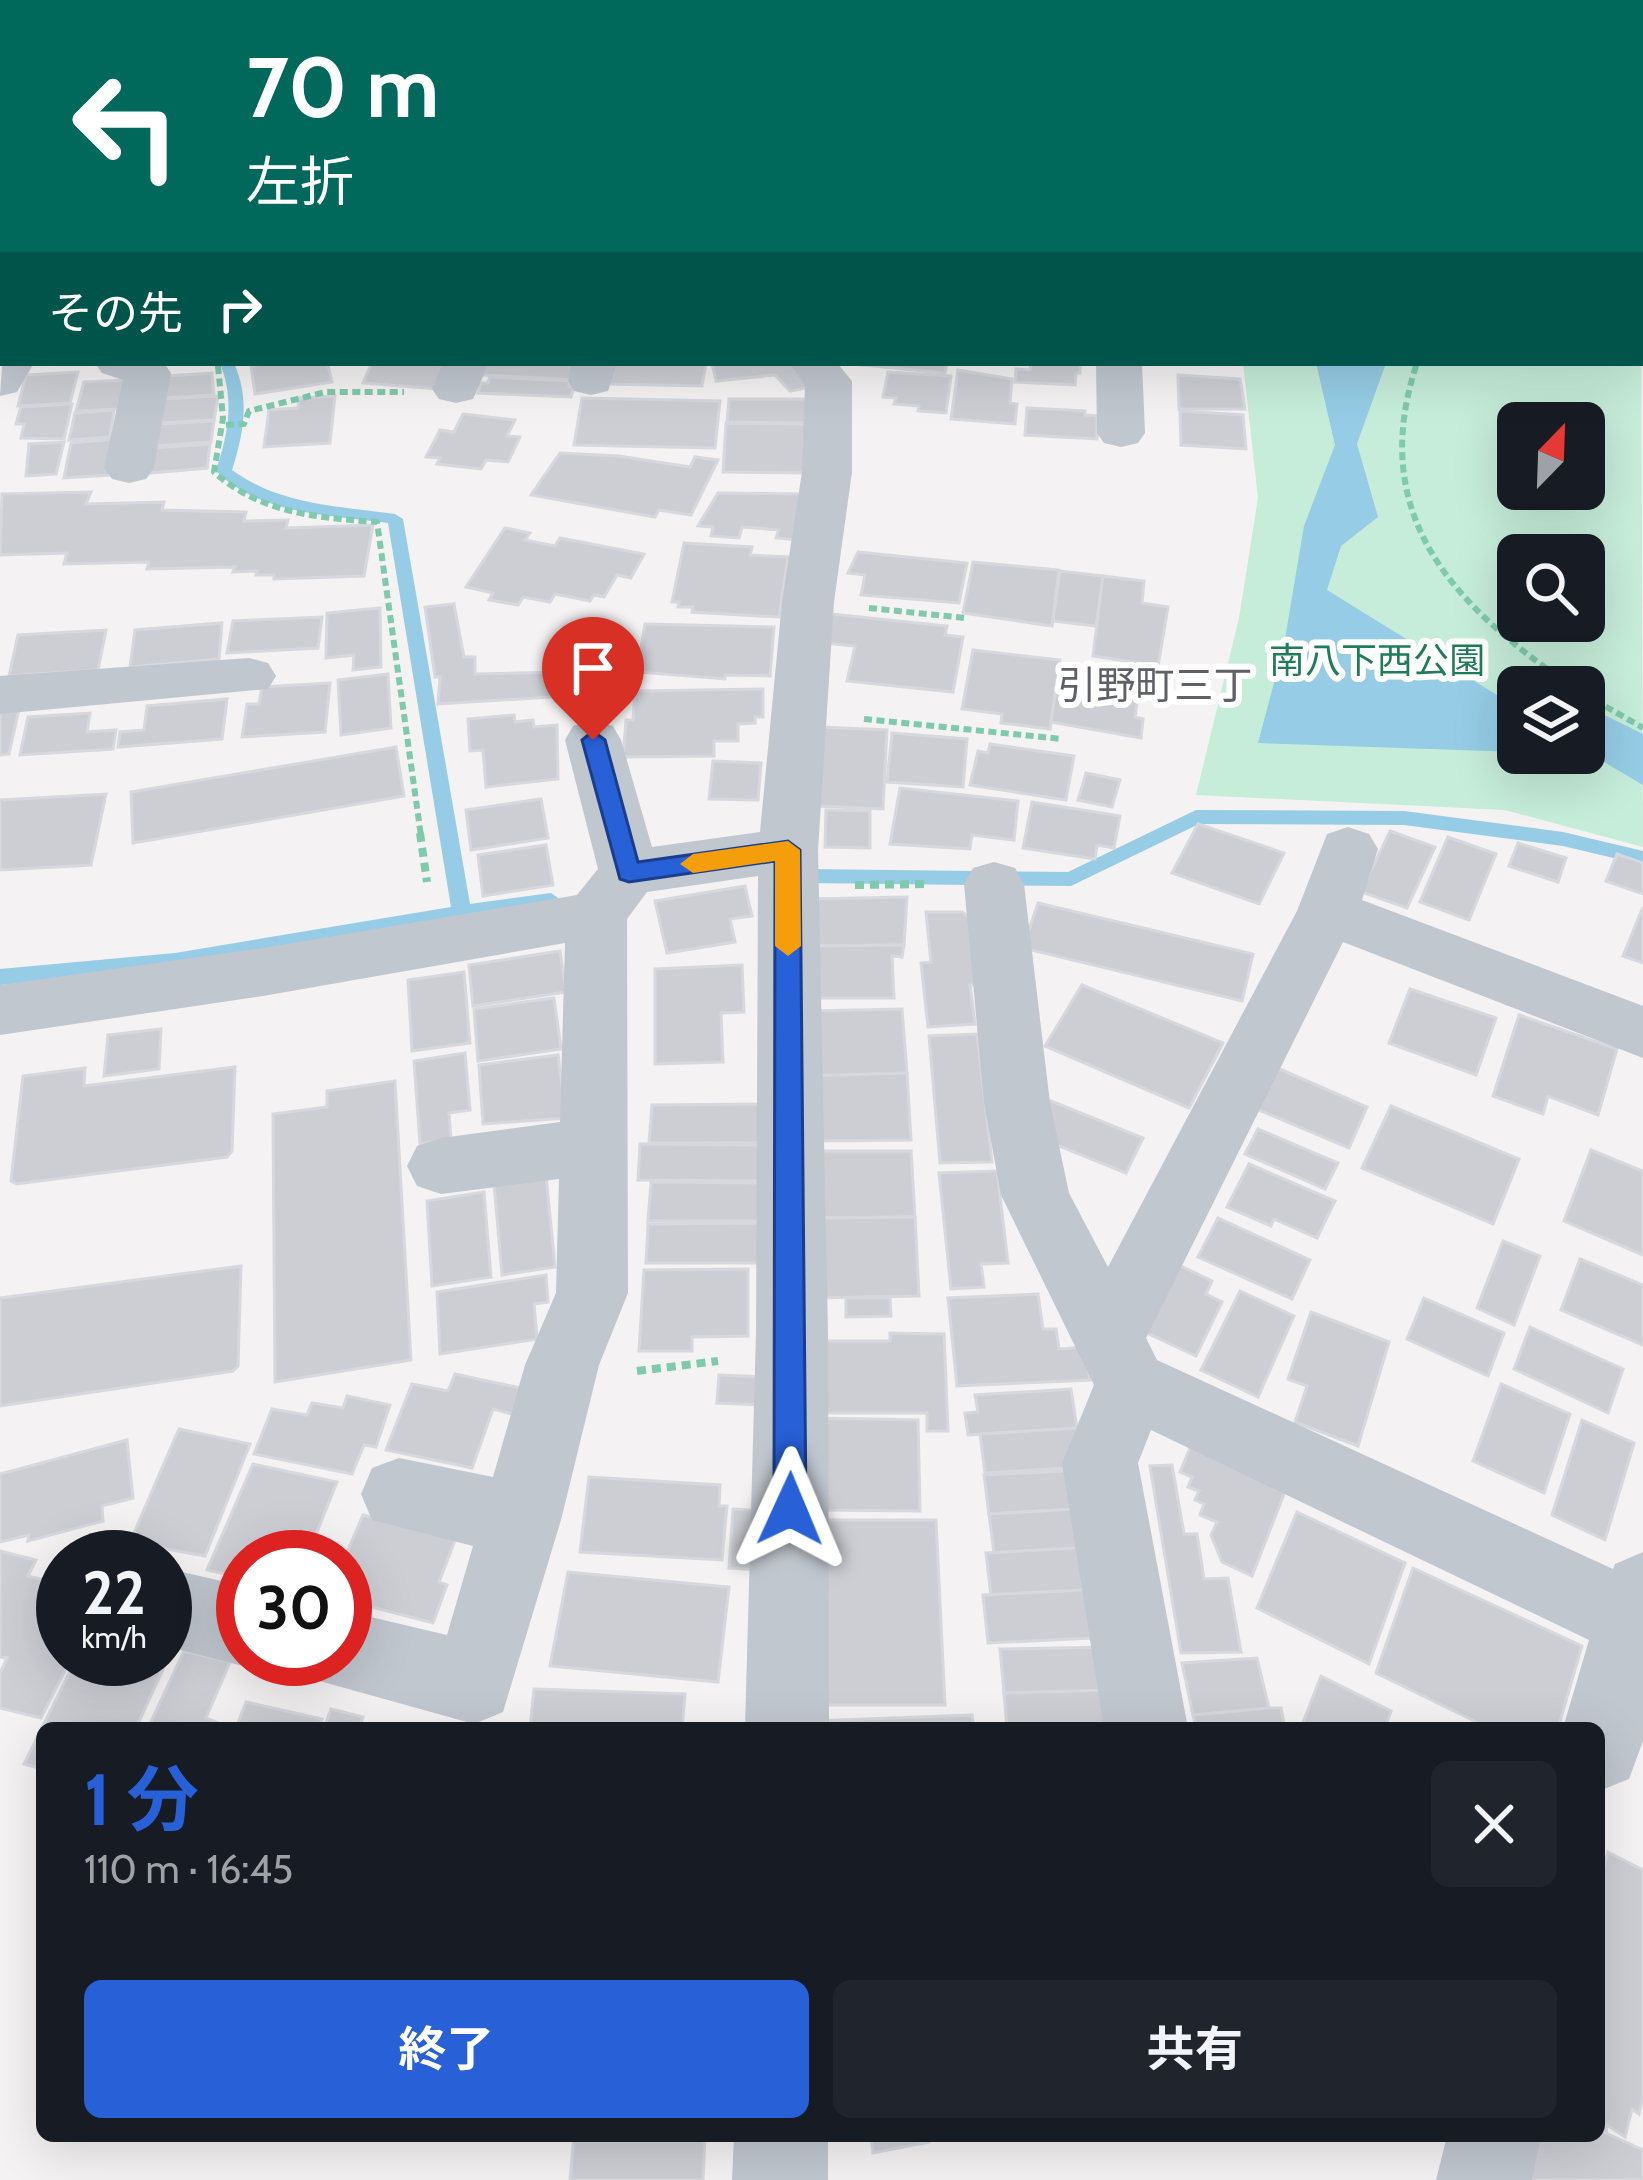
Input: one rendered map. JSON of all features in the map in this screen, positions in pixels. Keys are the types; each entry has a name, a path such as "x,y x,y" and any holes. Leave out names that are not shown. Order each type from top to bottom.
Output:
{"street":[{"path":"127,366 148,373 129,468"},
{"path":"787,1722 792,1334 788,850 808,602 827,472 829,381 814,366"},
{"path":"1119,366 1121,434"},
{"path":"0,695 250,676"},
{"path":"372,1658 474,1683 562,1365 592,1293 593,1146 612,894 593,740"},
{"path":"1145,1722 1100,1463 1119,1362 1328,911 1348,849"},
{"path":"0,1010 263,972 788,850"},
{"path":"994,884 1017,1103 1035,1195 1119,1362 1640,1612 1605,1729"},
{"path":"1328,911 1643,1033"},
{"path":"441,1166 593,1146"},
{"path":"399,1494 522,1520"},
{"path":"780,2180 781,2142"}],"path":[{"path":"218,366 226,396 226,424 214,472 230,488 305,517 376,522 427,885"},
{"path":"1416,366 1404,391 1398,443 1421,540 1475,613 1537,666"},
{"path":"226,424 244,424 249,411 292,396 446,382"},
{"path":"808,602 965,618"},
{"path":"1605,706 1643,728"},
{"path":"797,712 1062,740"},
{"path":"628,1371 723,1360 792,1334"}],"green space":[{"name":"南八下西公園","path":"1243,366 1641,366 1643,847 1505,810 1196,795 1239,618 1258,498"}],"water":[{"path":"1317,366 1385,366 1357,444 1378,517 1341,546 1327,590 1497,695 1497,751 1258,743 1284,645 1304,526 1335,445"},
{"path":"1605,715 1643,734 1643,785 1605,763"}],"building":[{"path":"251,366 328,366 332,382 255,394"},
{"path":"371,366 447,366 438,389 363,383"},
{"path":"486,366 578,366 574,380 483,375"},
{"path":"611,366 705,366 702,386 608,384"},
{"path":"713,366 792,366 811,387 790,391 775,375 716,381"},
{"path":"874,366 946,366 945,373"},
{"path":"1031,366 1080,366 1075,385 1015,382 1016,369 1030,370"},
{"path":"958,370 1012,379 1015,424 951,419"},
{"path":"78,372 70,403 18,406 26,375"},
{"path":"888,372 951,376 946,413 918,411 919,406 894,404 896,398 883,397"},
{"path":"212,373 214,395 163,398 167,376"},
{"path":"1178,375 1240,379 1245,409 1179,409"},
{"path":"490,377 570,381 569,386 574,386 571,397 478,393"},
{"path":"126,380 119,409 76,411 84,382"},
{"path":"218,396 214,420 161,423 162,399"},
{"path":"335,396 330,443 264,447 269,410 298,408 299,398"},
{"path":"582,398 720,401 715,448 574,445"},
{"path":"729,399 812,399 812,423 727,422"},
{"path":"72,404 64,439 21,438 24,424 16,424 21,407"},
{"path":"1027,408 1085,411 1085,415 1097,416 1097,439 1025,435"},
{"path":"114,410 110,437 69,440 75,413"},
{"path":"1180,411 1243,415 1246,449 1181,445"},
{"path":"463,414 515,420 507,436 520,437 508,462 486,460 481,469 437,464 440,458 426,457 440,430 454,432"},
{"path":"214,421 211,442 154,446 158,424"},
{"path":"726,423 811,424 809,473 723,472"},
{"path":"116,439 111,475 64,478 71,443"},
{"path":"64,442 56,474 26,476 29,444"},
{"path":"210,444 207,468 150,473 153,448"},
{"path":"560,453 690,467 695,457 718,460 691,515 659,510 655,517 531,495"},
{"path":"91,492 86,504 164,502 162,510 246,512 244,521 288,520 286,528 373,525 364,576 274,579 274,575 256,575 257,571 233,572 235,567 147,569 149,562 64,564 67,553 0,555 2,494"},
{"path":"718,493 808,494 798,540 776,538 779,530 742,527 739,538 711,536 713,527 698,526"},
{"path":"505,528 530,533 525,540 555,546 560,538 644,554 631,578 617,575 604,597 594,595 590,601 555,594 550,602 523,597 518,605 489,600 493,593 466,587"},
{"path":"684,543 752,547 750,555 788,557 779,617 678,607 679,602 672,602"},
{"path":"858,552 967,563 959,603 861,595 865,575 848,573"},
{"path":"973,562 1059,570 1052,626 963,613"},
{"path":"1060,571 1103,576 1096,626 1053,621"},
{"path":"1103,576 1144,581 1142,603 1168,607 1158,666 1093,656"},
{"path":"454,604 464,657 475,657 475,674 607,671 599,694 438,704 440,677 435,677 425,607"},
{"path":"380,608 381,667 353,670 354,655 326,658 327,613"},
{"path":"831,614 947,626 945,635 963,637 953,692 847,681 855,646 824,643"},
{"path":"322,617 318,648 227,653 233,621"},
{"path":"222,623 219,659 130,667 135,630"},
{"path":"645,624 774,627 770,676 725,675 725,679 637,672"},
{"path":"106,630 98,670 9,676 18,635"},
{"path":"973,650 1060,660 1050,729 1001,723 1002,714 962,709"},
{"path":"1059,669 1140,680 1135,717 1143,719 1141,738 1051,722"},
{"path":"388,674 391,728 341,735 338,680"},
{"path":"330,683 325,732 242,737 247,704 259,704 262,687"},
{"path":"763,689 763,717 755,717 755,723 738,724 738,741 714,741 714,756 623,757 626,720 633,720 635,691"},
{"path":"227,699 222,739 118,747 120,732 144,730 147,706"},
{"path":"19,709 9,754 0,755 0,710"},
{"path":"90,713 87,732 116,730 113,749 20,755 28,717"},
{"path":"514,715 515,722 533,720 534,727 557,725 558,779 486,787 483,750 470,751 468,719"},
{"path":"821,727 887,730 883,809 814,806"},
{"path":"892,733 967,739 963,787 887,782"},
{"path":"990,744 1074,756 1066,800 970,785 978,751 988,753"},
{"path":"396,747 404,796 133,843 131,792"},
{"path":"713,761 761,763 758,800 709,799"},
{"path":"1086,773 1120,780 1112,807 1078,800"},
{"path":"900,788 1018,801 1014,840 972,835 970,849 890,844"},
{"path":"106,794 91,865 0,870 0,800"},
{"path":"541,799 548,838 471,850 466,810"},
{"path":"1032,802 1120,816 1114,848 1097,845 1095,859 1023,848"},
{"path":"826,810 870,811 870,848 825,847"},
{"path":"1198,824 1284,853 1259,904 1172,873"},
{"path":"1390,831 1435,847 1407,908 1361,892"},
{"path":"1448,837 1496,854 1469,920 1420,902"},
{"path":"1518,843 1566,858 1558,882 1509,866"},
{"path":"546,845 553,885 483,896 478,855"},
{"path":"1617,854 1643,863 1643,894 1606,881"},
{"path":"745,886 752,916 730,919 735,942 667,953 655,901"},
{"path":"907,897 904,945 807,946 806,899"},
{"path":"1038,903 1253,954 1242,1001 1023,948"},
{"path":"1643,907 1643,963 1623,956"},
{"path":"926,912 962,912 969,917 978,985 970,985 975,1024 928,1027 921,963 931,962"},
{"path":"904,945 902,957 892,956 894,998 807,998 807,946"},
{"path":"560,951 566,992 473,1006 469,965"},
{"path":"742,965 744,1012 721,1013 723,1062 655,1064 655,969"},
{"path":"464,972 470,1043 412,1051 408,980"},
{"path":"1082,985 1223,1043 1189,1108 1045,1046"},
{"path":"1410,989 1496,1018 1476,1075 1389,1043"},
{"path":"554,998 561,1049 478,1061 474,1009"},
{"path":"902,1009 907,1073 809,1076 807,1011"},
{"path":"1519,1015 1617,1049 1598,1115 1548,1096 1543,1114 1493,1096"},
{"path":"161,1029 159,1069 104,1076 108,1035"},
{"path":"977,1034 992,1162 940,1163 929,1036"},
{"path":"465,1053 470,1110 449,1113 451,1139 420,1144 414,1061"},
{"path":"558,1055 566,1118 483,1124 479,1065"},
{"path":"235,1067 232,1151 227,1157 11,1181 23,1076 85,1068 84,1086"},
{"path":"1275,1067 1367,1107 1349,1148 1254,1108"},
{"path":"907,1073 911,1140 811,1141 809,1076"},
{"path":"395,1081 411,1360 275,1382 273,1114 327,1107 327,1091"},
{"path":"1036,1095 1143,1138 1126,1173 1037,1137"},
{"path":"764,1104 764,1143 649,1143 652,1105"},
{"path":"1391,1106 1519,1159 1493,1224 1362,1168"},
{"path":"1258,1129 1338,1163 1325,1189 1245,1154"},
{"path":"640,1144 763,1145 762,1181 638,1180"},
{"path":"1591,1150 1643,1171 1643,1255 1564,1221"},
{"path":"812,1151 911,1151 915,1217 824,1218"},
{"path":"1249,1164 1335,1201 1317,1238 1274,1219 1271,1226 1227,1207"},
{"path":"997,1171 1008,1263 981,1264 984,1287 951,1289 939,1173"},
{"path":"546,1176 555,1267 502,1275 494,1184"},
{"path":"651,1182 762,1183 762,1221 648,1221"},
{"path":"484,1192 491,1277 432,1286 427,1201"},
{"path":"915,1217 919,1296 815,1298 813,1218"},
{"path":"1218,1218 1310,1260 1292,1299 1198,1257"},
{"path":"762,1223 761,1263 646,1263 648,1224"},
{"path":"1503,1241 1540,1256 1514,1325 1477,1308"},
{"path":"1166,1259 1212,1281 1206,1294 1222,1302 1196,1356 1130,1325"},
{"path":"1580,1259 1643,1285 1643,1345 1561,1310"},
{"path":"241,1266 238,1366 233,1371 0,1406 0,1298"},
{"path":"748,1269 748,1336 692,1337 692,1351 639,1351 644,1270"},
{"path":"546,1275 548,1302 534,1304 537,1339 440,1354 437,1292"},
{"path":"1240,1291 1294,1316 1258,1397 1201,1370"},
{"path":"1038,1294 1043,1329 1056,1329 1059,1349 1084,1347 1090,1380 957,1386 948,1298"},
{"path":"846,1298 890,1298 891,1316 846,1317"},
{"path":"1424,1298 1504,1333 1488,1376 1407,1339"},
{"path":"1311,1312 1389,1342 1358,1446 1295,1422 1307,1386 1288,1379"},
{"path":"1530,1327 1623,1369 1608,1413 1514,1369"},
{"path":"890,1333 944,1334 948,1431 927,1431 927,1413 818,1413 817,1341 890,1341"},
{"path":"455,1374 521,1388 512,1414 493,1409 472,1468 386,1450 412,1384 448,1391"},
{"path":"719,1375 766,1377 764,1405 717,1403"},
{"path":"1501,1384 1570,1414 1544,1493 1473,1461"},
{"path":"1071,1389 1077,1428 968,1435 965,1413 978,1412 975,1395"},
{"path":"347,1396 390,1405 376,1447 364,1445 352,1474 254,1454 272,1409 307,1415 312,1403 343,1408"},
{"path":"814,1418 918,1420 920,1511 822,1510"},
{"path":"1582,1420 1634,1443 1605,1540 1552,1515"},
{"path":"1077,1428 1083,1467 985,1473 980,1434"},
{"path":"179,1429 250,1444 205,1556 192,1554 192,1530 135,1530"},
{"path":"127,1440 133,1498 102,1506 103,1521 69,1530 36,1530 36,1539 28,1541 29,1535 0,1542 0,1474"},
{"path":"1191,1446 1286,1489 1252,1576 1222,1562 1211,1535 1217,1522 1200,1515 1204,1504 1195,1500 1199,1491 1188,1487 1192,1477 1180,1472"},
{"path":"253,1464 337,1482 318,1530 224,1530"},
{"path":"1172,1465 1184,1534 1197,1534 1204,1579 1228,1578 1241,1652 1181,1653 1150,1466"},
{"path":"1085,1470 1091,1508 989,1514 984,1475"},
{"path":"589,1477 720,1485 719,1506 727,1506 722,1560 580,1552"},
{"path":"1091,1508 1096,1547 994,1553 989,1514"},
{"path":"733,1509 763,1511 759,1570 729,1568"},
{"path":"1297,1512 1405,1563 1369,1664 1257,1608"},
{"path":"363,1515 456,1538 439,1582 447,1585 433,1623 372,1607 372,1530 357,1530"},
{"path":"812,1520 936,1520 945,1705 813,1705"},
{"path":"1096,1547 1103,1589 991,1596 986,1553"},
{"path":"216,1549 216,1572 207,1570"},
{"path":"0,1551 36,1560 28,1576 36,1578 36,1686 57,1686 41,1718 0,1708 0,1673 7,1658 0,1657"},
{"path":"1413,1568 1582,1646 1560,1722 1477,1722 1376,1673"},
{"path":"568,1572 729,1587 718,1682 550,1666"},
{"path":"1103,1589 1111,1637 988,1643 983,1595"},
{"path":"1109,1647 1114,1690 1004,1693 1000,1649"},
{"path":"192,1653 216,1659 216,1686 220,1686 206,1718 216,1722 151,1722 168,1686 192,1686"},
{"path":"1257,1658 1269,1708 1193,1715 1182,1663"},
{"path":"1321,1676 1391,1711 1387,1722 1303,1722"},
{"path":"63,1686 155,1686 139,1722 45,1722"},
{"path":"534,1689 685,1694 683,1722 531,1722"},
{"path":"1114,1690 1119,1722 1006,1722 1004,1693"},
{"path":"246,1702 322,1719 321,1722 238,1722"},
{"path":"1281,1708 1284,1722 1195,1722 1193,1715"},
{"path":"331,1709 363,1717 361,1722 326,1722"},
{"path":"972,1715 973,1722 814,1722"},
{"path":"36,1740 36,1767 24,1764"},
{"path":"1608,1852 1643,1870 1643,2098 1639,2114 1632,2109 1625,2137 1607,2125 1605,2131"},
{"path":"1605,2133 1643,2150 1643,2180 1524,2180 1531,2142 1605,2142"},
{"path":"573,2142 705,2142 703,2180 570,2180"},
{"path":"872,2142 929,2142 873,2153"}],"waterway":[{"path":"228,366 238,404 224,471 241,484 282,501 395,519 462,912"},
{"path":"803,876 1071,879 1196,817 1404,818 1563,839 1643,858"},
{"path":"462,912 551,900"},
{"path":"0,977 175,961 462,912"}],"slow traffic":[{"path":"693,864 788,850 788,946"}],"district":[{"name":"引野町三丁","path":"1155,685"}],"route":[{"path":"593,740 629,872 788,850 790,1509"}]}
